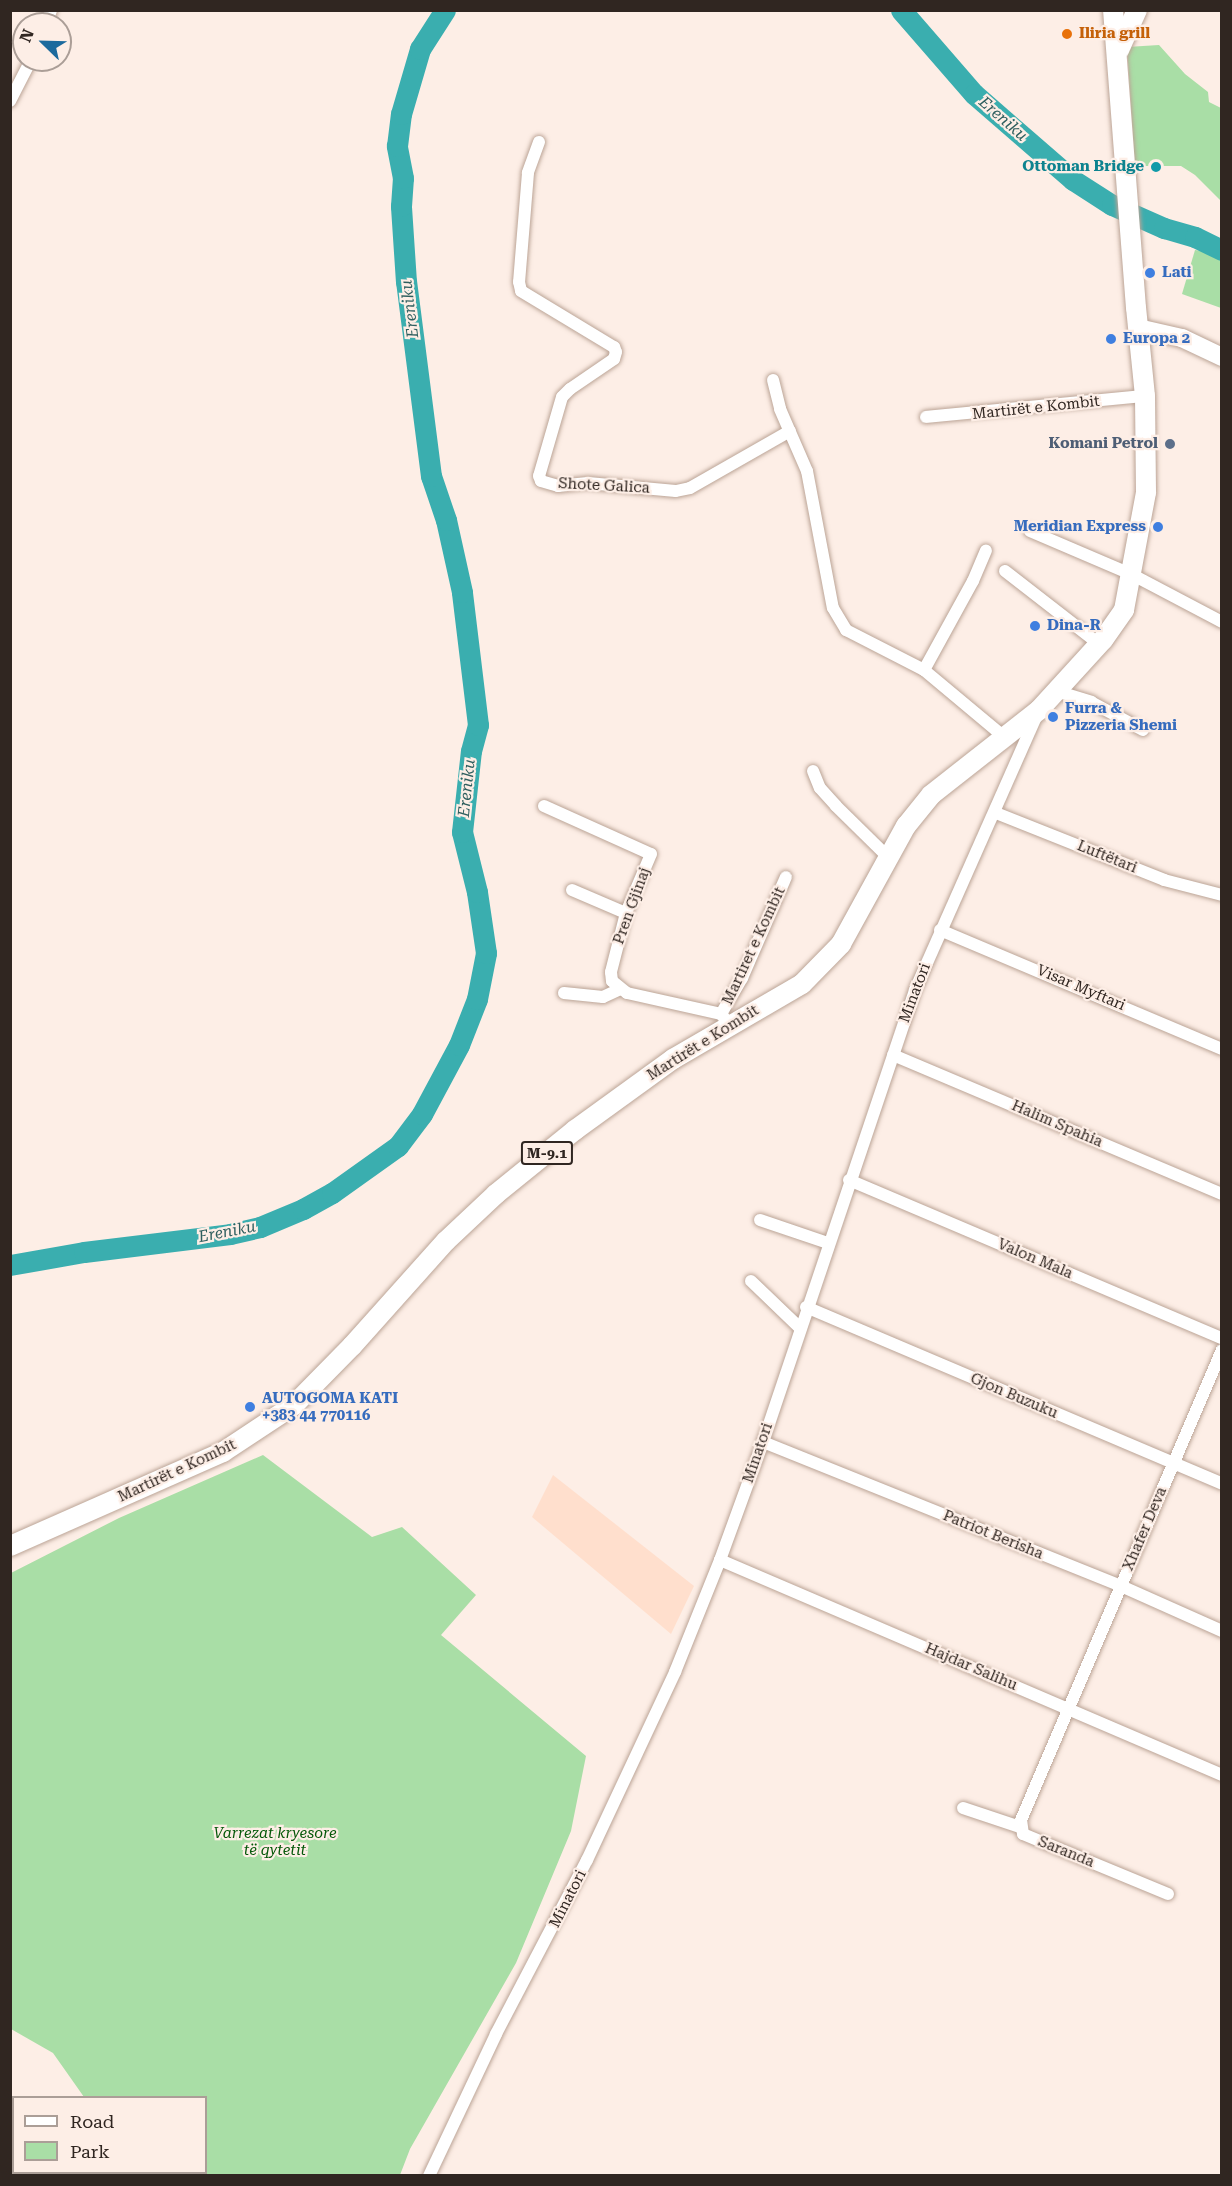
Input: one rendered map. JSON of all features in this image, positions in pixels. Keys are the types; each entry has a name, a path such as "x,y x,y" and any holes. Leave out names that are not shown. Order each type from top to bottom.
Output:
{"main road":[{"name":"M-9.1","path":"1113,10 1138,328"},
{"name":"M-9.1","path":"1118,57 1137,10"},
{"path":"1138,328 1182,338 1221,357"},
{"name":"Martirët e Kombit","path":"10,1546 223,1452 294,1405 352,1346 446,1241 496,1194 575,1130 726,1020 802,984 826,963 841,944 906,826 931,795 1040,710 1099,644 1124,610 1146,492 1145,396 1138,328"}],"street":[{"path":"10,101 24,72"},
{"name":"Shote Galica","path":"539,142 528,173 519,282 521,291 614,347 616,352 614,358 570,388 562,397 539,476 540,481 558,486 588,483 676,491 690,488 790,431"},
{"path":"773,380 780,409 807,471 833,608 846,630 924,670 1004,737"},
{"name":"Martirët e Kombit","path":"926,417 1145,396"},
{"path":"1030,531 1131,574 1221,622"},
{"path":"924,670 973,581 986,551"},
{"path":"1005,571 1099,644"},
{"path":"1056,691 1091,702 1143,730"},
{"name":"Minatori","path":"429,2175 496,2034 551,1934 675,1672 720,1560 762,1442 892,1055 940,930 996,813 1040,710"},
{"path":"813,771 825,794 889,858"},
{"name":"Pren Gjinaj","path":"544,807 651,854 626,913 611,972 612,981 620,989"},
{"name":"Luftëtari","path":"996,813 1164,880 1221,895"},
{"name":"Martiret e Kombit","path":"726,1020 786,877"},
{"path":"572,890 626,913"},
{"name":"Visar Myftari","path":"940,930 1221,1049"},
{"path":"564,993 603,997 620,989 627,993 726,1020"},
{"name":"Halim Spahia","path":"892,1055 1221,1194"},
{"name":"Valon Mala","path":"849,1180 1221,1338"},
{"path":"760,1220 828,1243"},
{"path":"751,1281 800,1328"},
{"name":"Gjon Buzuku","path":"806,1307 1221,1484"},
{"name":"Xhafer Deva","path":"1069,1708 1221,1350"},
{"name":"Patriot Berisha","path":"762,1442 1121,1586 1221,1631"},
{"name":"Hajdar Salihu","path":"720,1560 1221,1775"},
{"name":"Saranda","path":"1069,1708 1021,1820 1020,1827 1023,1834 1168,1894"},
{"path":"963,1808 1020,1827"}],"shaded area":[{"path":"553,1475 694,1586 671,1634 532,1517"}],"green space":[{"path":"1159,45 1185,74 1208,92 1209,102 1221,108 1221,201 1195,175 1181,166 1135,166 1127,47"},
{"path":"1195,250 1221,254 1221,308 1182,294"},
{"name":"Varrezat kryesore të qytetit","path":"263,1455 372,1537 402,1527 476,1595 441,1635 586,1756 571,1831 516,1963 410,2149 400,2175 154,2175 152,2174 207,2174 207,2096 83,2096 53,2053 11,2029 11,1573 119,1518"}],"waterway":[{"name":"Ereniku","path":"10,1265 84,1252 230,1234 260,1227 303,1209 332,1193 398,1146 422,1114 459,1045 477,999 486,953 477,892 462,832 471,751 478,725 462,592 446,520 431,476 406,282 401,206 403,178 397,146 401,114 420,49 445,10"},
{"name":"Ereniku","path":"901,10 974,94 1073,180 1112,205 1164,228 1195,237 1222,250"}],"place":[{"name":"Iliria grill","path":"1067,34"},
{"name":"Ottoman Bridge","path":"1156,167"},
{"name":"Lati","path":"1150,273"},
{"name":"Europa 2","path":"1111,339"},
{"name":"Komani Petrol","path":"1170,444"},
{"name":"Meridian Express","path":"1158,527"},
{"name":"Dina-R","path":"1035,626"},
{"name":"Furra & Pizzeria Shemi","path":"1053,717"},
{"name":"AUTOGOMA KATI +383 44 770116","path":"250,1407"}]}
